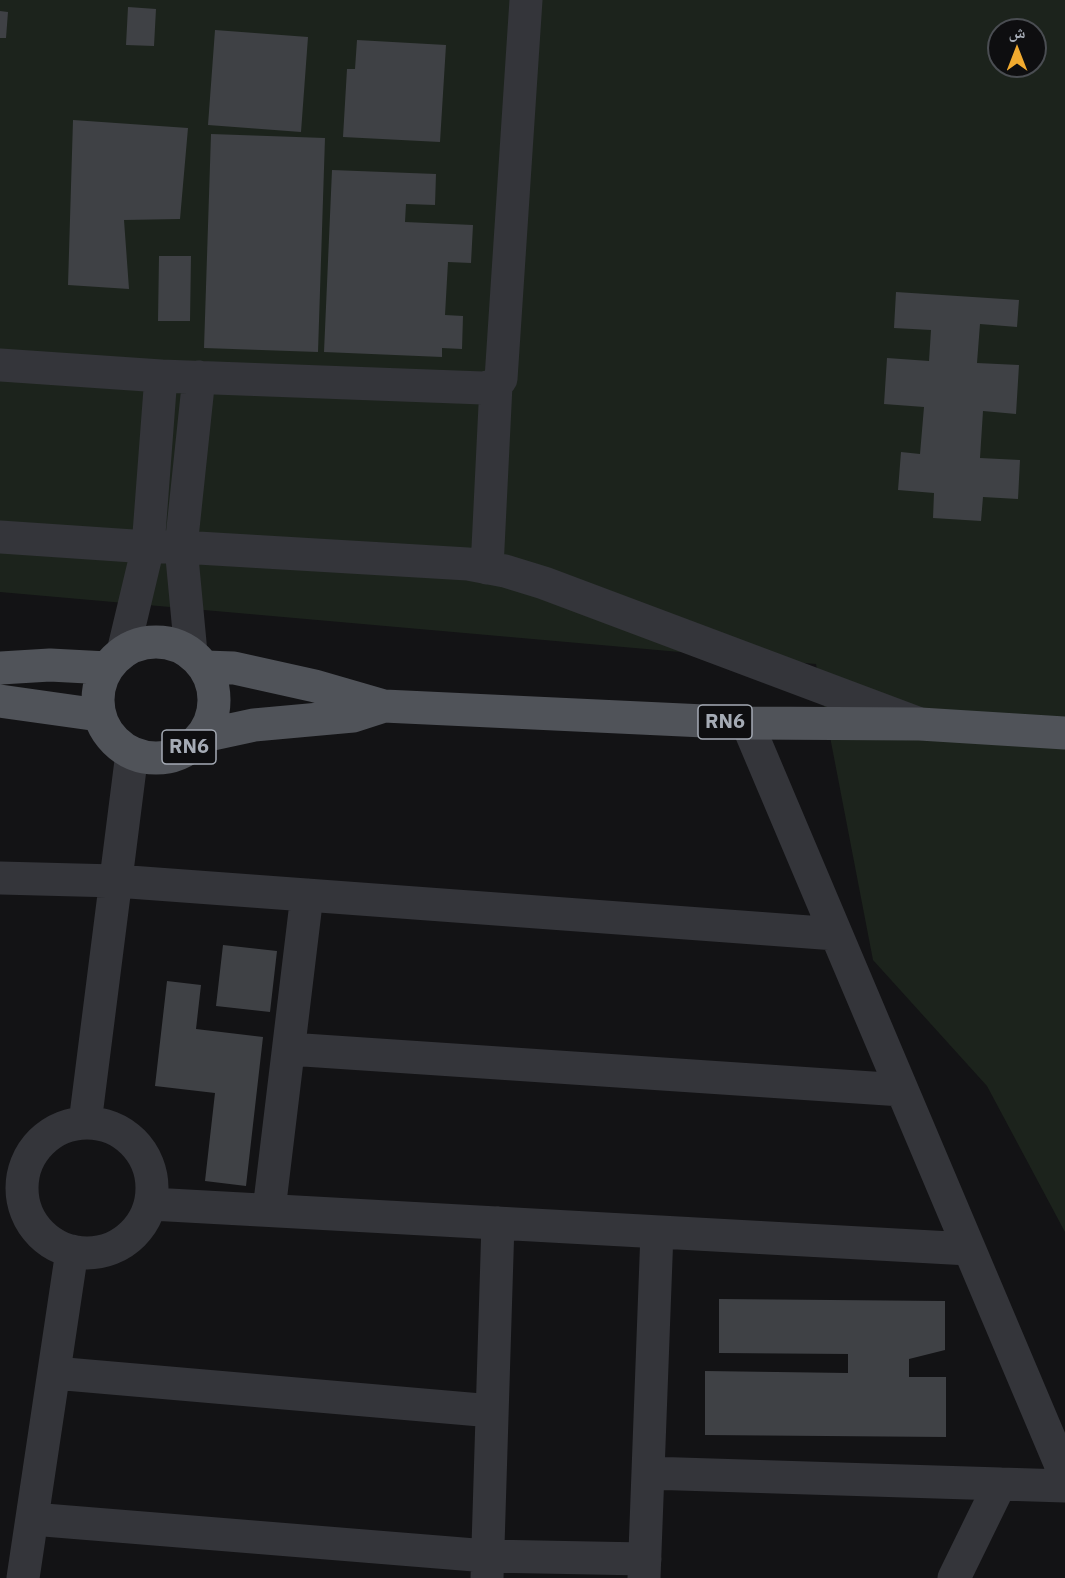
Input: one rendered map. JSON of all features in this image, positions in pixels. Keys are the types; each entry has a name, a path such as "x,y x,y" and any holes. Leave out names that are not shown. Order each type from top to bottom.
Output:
{"main road":[{"name":"RN6","path":"0,668 115,660 145,643 169,643 198,660 315,686 384,706 747,723 920,724 1065,733"},
{"path":"0,701 99,715 98,691 115,660"},
{"name":"RN6","path":"99,715 111,738 132,753 158,759 183,753 203,736 214,714 214,690 198,660"},
{"name":"RN6","path":"203,736 254,726 352,716 384,706"}],"street":[{"path":"487,568 496,385 501,379 526,0"},
{"path":"0,365 161,376 483,388 496,385"},
{"path":"115,660 148,547 161,376"},
{"path":"198,660 181,546 199,377"},
{"path":"0,537 468,564 544,583 920,724"},
{"path":"747,723 1065,1475"},
{"path":"85,1123 132,753"},
{"path":"0,878 116,881 836,934"},
{"path":"269,1210 307,895"},
{"path":"289,1049 902,1090"},
{"path":"85,1123 102,1125 118,1131 132,1141 143,1154 150,1170 152,1187 151,1204 134,1233 121,1244 89,1253 72,1251 42,1236 31,1222 24,1207 22,1190 12,1171 30,1157 40,1143 53,1133 68,1126 85,1123"},
{"path":"151,1204 969,1249"},
{"path":"487,1567 498,1222"},
{"path":"32,1519 487,1567 645,1569 657,1232"},
{"path":"23,1578 72,1251"},
{"path":"54,1373 492,1412"},
{"path":"648,1473 1065,1486"},
{"path":"954,1578 999,1484"}],"shaded area":[{"path":"0,0 1065,0 1065,1232 987,1086 873,960 816,664 0,592"}],"building":[{"path":"128,7 156,9 154,46 126,45"},
{"path":"0,11 8,12 6,38 0,38"},
{"path":"215,30 308,37 301,132 208,125"},
{"path":"357,40 446,45 440,142 343,137 347,69 355,69"},
{"path":"73,120 188,128 180,219 124,220 129,289 68,285"},
{"path":"211,134 325,138 318,352 204,348"},
{"path":"332,170 436,174 435,205 406,204 405,222 473,225 471,263 448,262 445,315 463,316 462,349 442,348 442,357 324,352"},
{"path":"159,256 191,256 190,321 158,321"},
{"path":"896,292 1019,300 1017,327 980,324 977,363 1019,365 1016,414 983,411 980,458 1020,460 1018,499 983,497 981,521 933,518 934,493 898,490 901,452 920,454 924,407 884,404 887,358 929,361 931,330 894,328"},
{"path":"223,945 277,951 270,1012 216,1006"},
{"path":"167,981 201,985 196,1029 263,1037 246,1186 205,1181 215,1093 155,1086"},
{"path":"719,1299 945,1301 945,1350 909,1359 909,1377 946,1377 946,1437 705,1435 705,1371 848,1373 848,1354 719,1353"}]}
